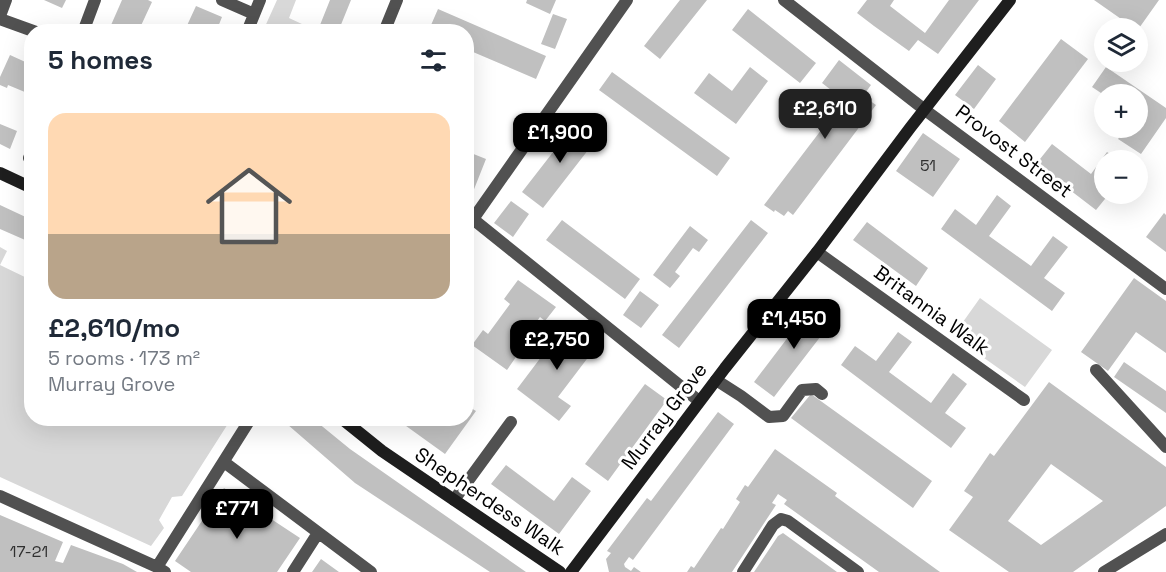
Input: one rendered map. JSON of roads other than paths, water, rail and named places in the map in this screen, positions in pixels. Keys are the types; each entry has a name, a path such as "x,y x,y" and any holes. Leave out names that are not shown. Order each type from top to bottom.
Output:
{"street":[{"path":"6,0 0,18 24,27"},
{"path":"86,24 95,0"},
{"path":"222,0 254,14"},
{"path":"250,24 260,0"},
{"path":"387,24 397,0"},
{"path":"474,218 627,0"},
{"name":"Provost Street","path":"784,0 925,110 1166,289"},
{"name":"Murray Grove","path":"571,572 699,401 817,252 1010,0"},
{"path":"0,174 24,184"},
{"path":"474,227 699,401"},
{"name":"Britannia Walk","path":"817,252 1024,400"},
{"path":"1096,370 1166,447"},
{"path":"716,380 769,417 783,416 802,390 816,388 822,394"},
{"path":"454,500 511,422"},
{"path":"0,496 161,569 246,426"},
{"name":"Shepherdess Walk","path":"350,426 382,451 560,572"},
{"path":"224,462 371,572"},
{"path":"742,572 773,525 781,519 788,521 858,572"},
{"path":"294,572 318,533"},
{"path":"1104,572 1166,534"}]}
